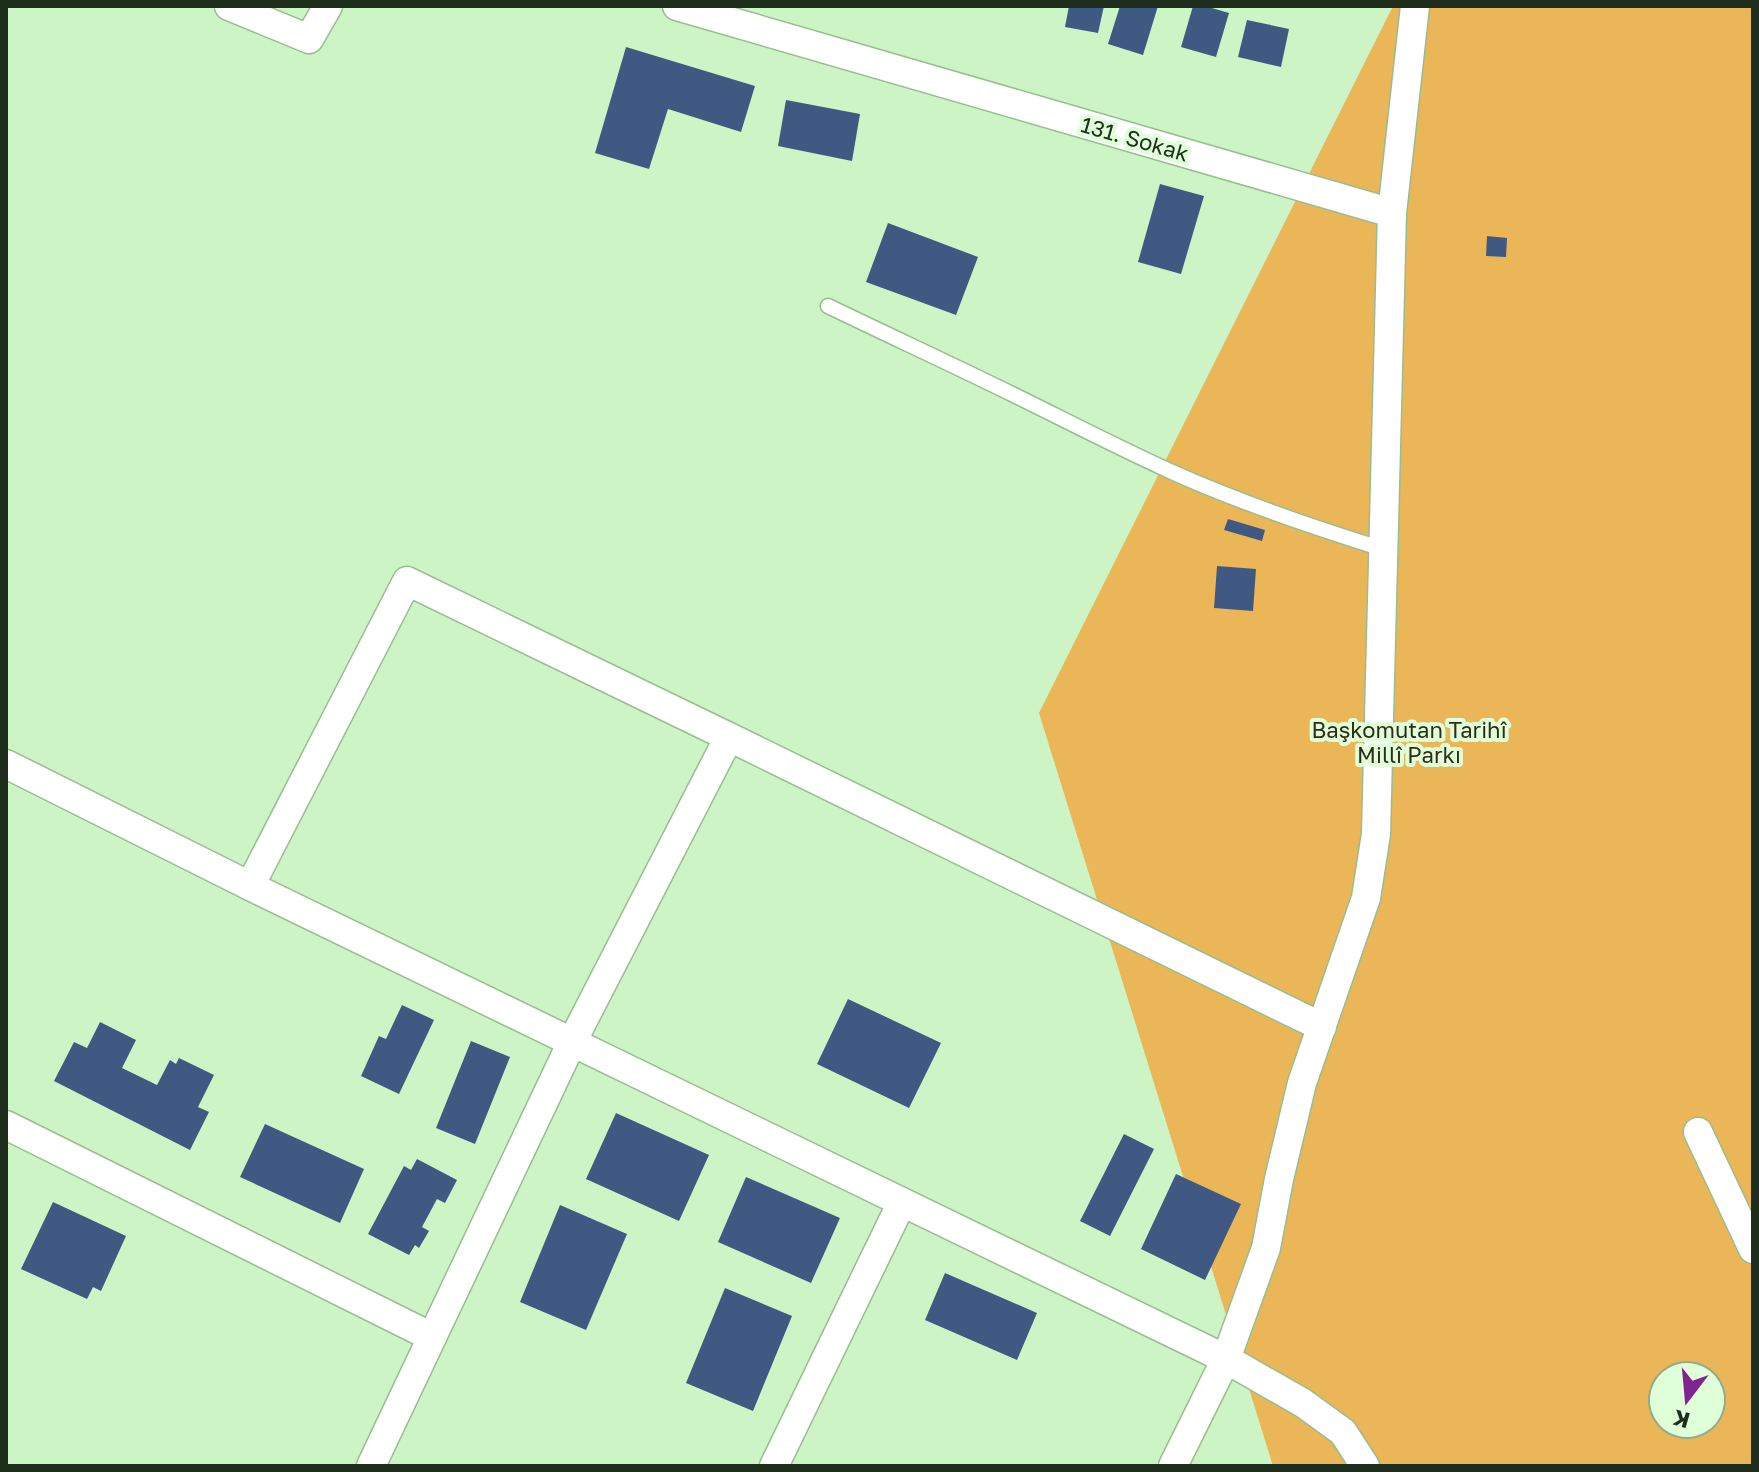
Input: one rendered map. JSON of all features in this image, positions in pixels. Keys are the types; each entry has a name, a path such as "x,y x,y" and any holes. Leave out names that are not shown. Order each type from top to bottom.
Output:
{"street":[{"path":"229,6 309,39 328,6"},
{"name":"131. Sokak","path":"677,6 1392,213"},
{"path":"1173,1466 1226,1359 1266,1248 1299,1097 1366,898 1376,834 1392,213 1415,6"},
{"path":"250,886 407,581 1322,1027"},
{"path":"371,1466 572,1042 729,737"},
{"path":"6,764 250,886 1226,1359 1303,1403 1343,1432 1365,1466"},
{"path":"6,1125 432,1337"},
{"path":"1698,1132 1753,1249"},
{"path":"774,1466 902,1202"}],"lane":[{"path":"828,306 1175,474 1307,525 1383,549"}],"green space":[{"name":"Başkomutan Tarihî Millî Parkı","path":"1393,6 1753,6 1753,1466 1273,1466 1039,713"}],"building":[{"path":"1069,6 1104,6 1098,33 1065,27"},
{"path":"1120,6 1158,6 1143,55 1108,44"},
{"path":"1193,6 1229,13 1216,57 1181,47"},
{"path":"1247,20 1289,29 1281,67 1238,57"},
{"path":"626,47 755,86 741,132 668,109 649,169 595,153"},
{"path":"786,100 860,114 852,161 778,146"},
{"path":"1160,184 1204,196 1181,274 1138,262"},
{"path":"888,223 978,257 956,315 866,282"},
{"path":"1487,236 1507,238 1506,257 1486,256"},
{"path":"1228,519 1265,530 1262,541 1224,530"},
{"path":"1217,566 1256,569 1253,611 1214,608"},
{"path":"848,999 941,1043 909,1108 817,1064"},
{"path":"402,1005 434,1020 399,1094 361,1076 379,1036 386,1039"},
{"path":"100,1022 136,1040 122,1068 157,1085 170,1060 176,1064 179,1058 214,1075 198,1107 209,1112 190,1150 54,1081 74,1042 87,1048"},
{"path":"471,1041 510,1057 475,1144 436,1128"},
{"path":"616,1113 709,1155 679,1221 586,1179"},
{"path":"265,1124 364,1169 340,1223 240,1177"},
{"path":"1124,1134 1154,1149 1110,1236 1080,1221"},
{"path":"417,1159 457,1180 445,1203 437,1199 422,1227 429,1231 419,1248 415,1245 409,1255 368,1234 404,1166 411,1170"},
{"path":"1176,1174 1241,1204 1205,1280 1141,1249"},
{"path":"746,1177 840,1218 811,1283 718,1242"},
{"path":"53,1202 126,1236 101,1291 93,1287 87,1299 21,1269"},
{"path":"560,1205 627,1234 586,1330 520,1302"},
{"path":"945,1273 1037,1313 1017,1360 925,1320"},
{"path":"725,1288 792,1316 753,1411 686,1383"}]}
